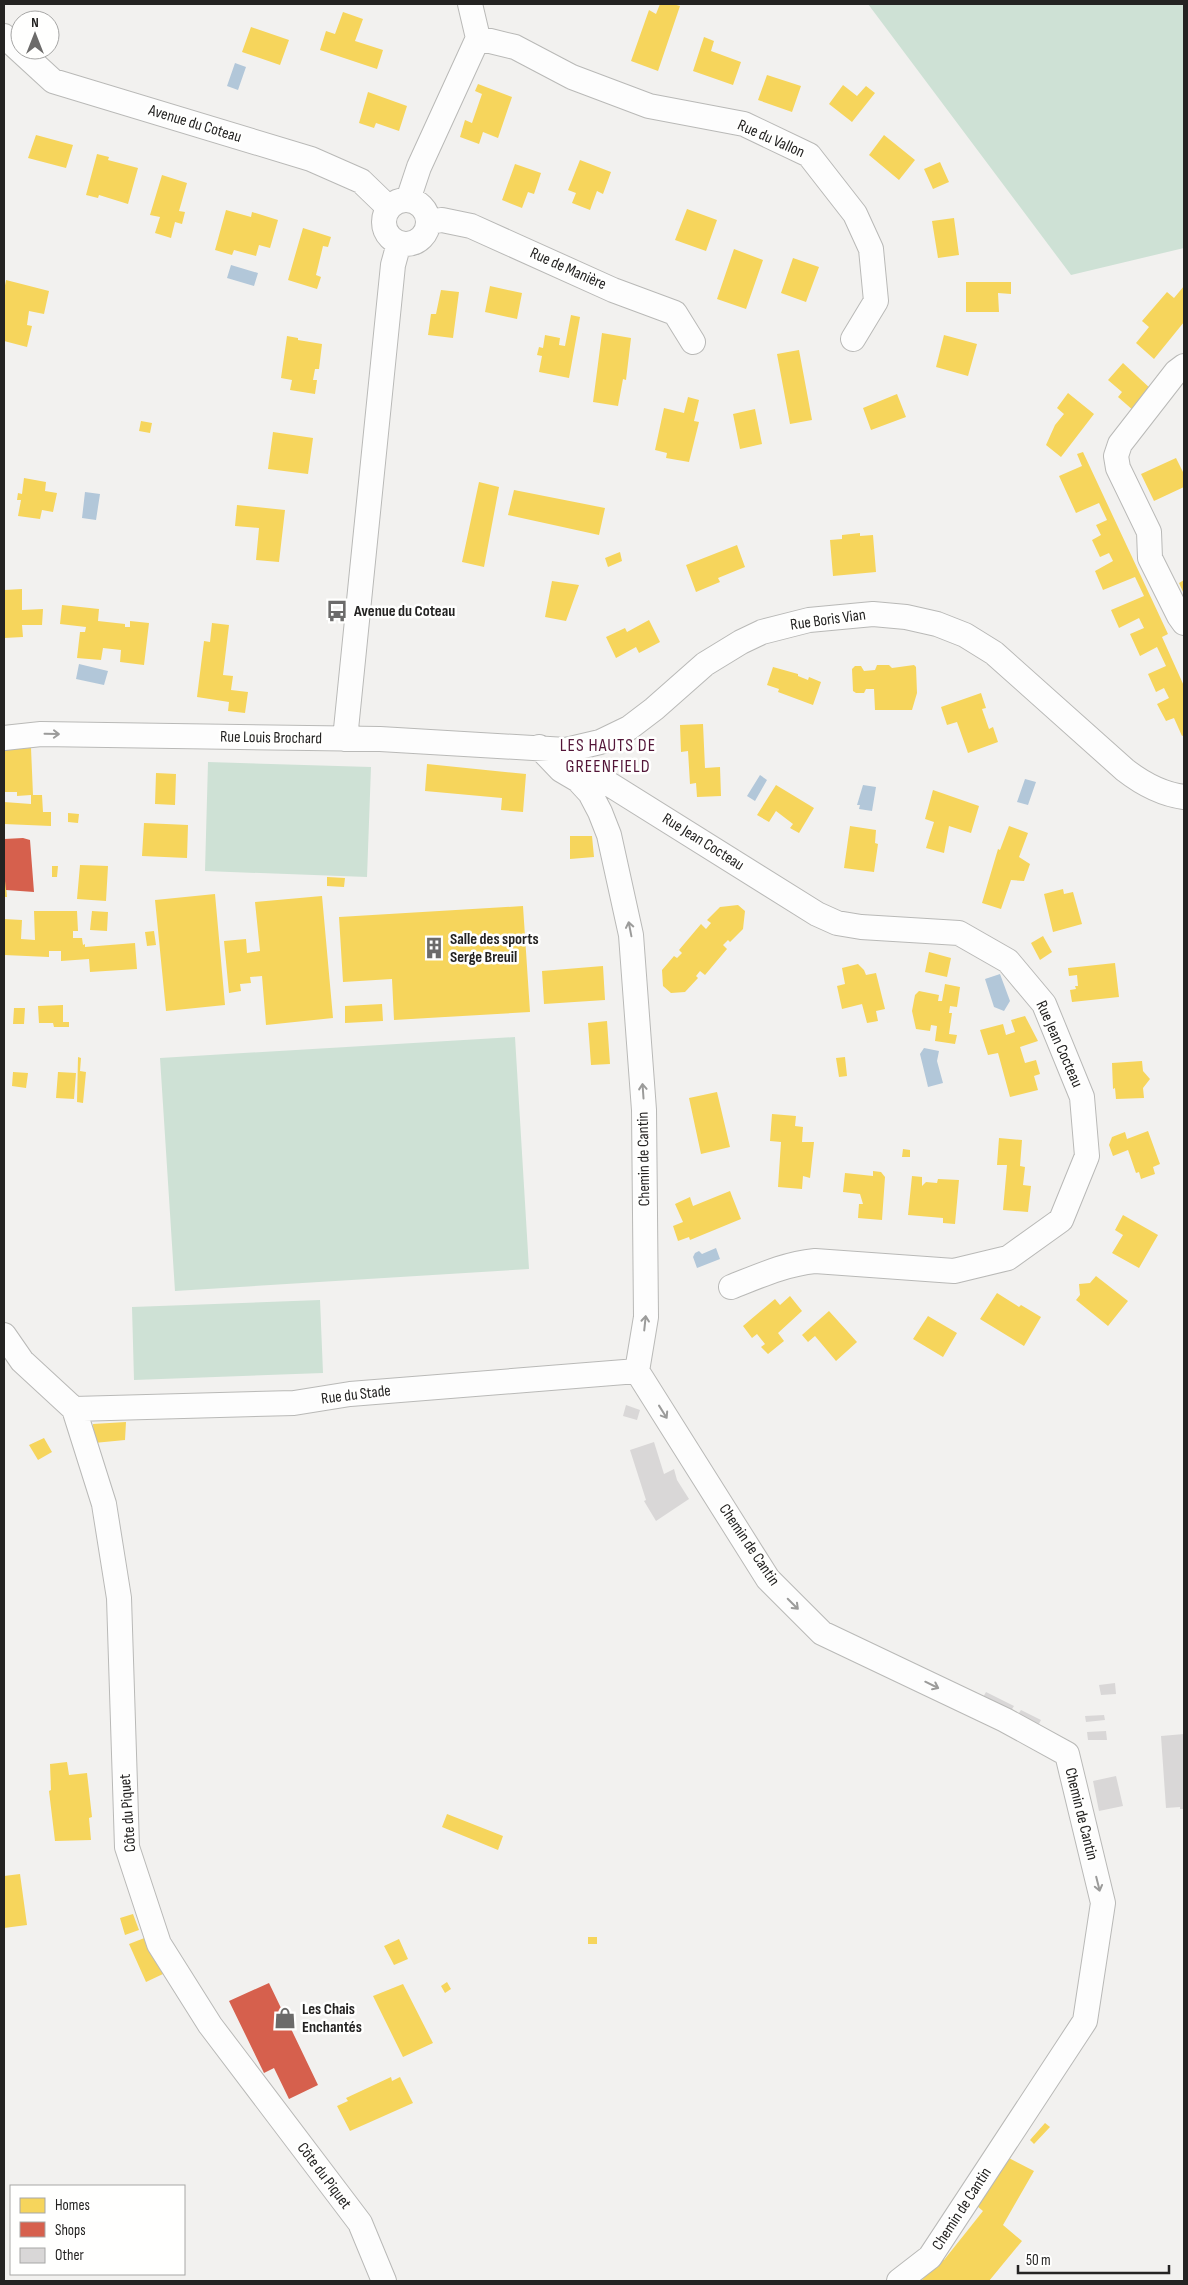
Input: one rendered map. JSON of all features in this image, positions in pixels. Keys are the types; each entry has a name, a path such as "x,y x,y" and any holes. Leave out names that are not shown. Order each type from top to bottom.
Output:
{"street":[{"path":"398,204 414,202 424,210 428,222 424,235 413,244 399,243 388,235 384,228 385,214 398,204 423,158 478,38 470,4"},
{"name":"Avenue du Coteau","path":"4,36 53,81 311,159 361,181 398,204"},
{"name":"Rue du Vallon","path":"478,38 515,47 572,77 649,106 744,124 809,154 855,214 871,249 876,301 853,340"},
{"name":"Rue de Manière","path":"428,222 442,220 471,226 613,290 674,314 693,342"},
{"path":"344,739 393,265 399,243"},
{"path":"1184,366 1176,372 1120,444 1116,456 1118,468 1149,532 1150,558 1184,623"},
{"name":"Rue Boris Vian","path":"539,747 566,750 600,742 629,728 706,664 740,642 762,632 809,620 845,615 890,615 938,624 965,635 994,653 1142,784 1162,792 1184,797"},
{"name":"Rue Louis Brochard","path":"4,738 41,734 380,739 539,747"},
{"name":"Rue Jean Cocteau","path":"539,747 573,759 817,914 837,923 861,927 959,933 1008,961 1044,1004 1082,1097 1087,1156 1061,1220 1008,1258 954,1271 814,1261 795,1263 731,1287"},
{"name":"Chemin de Cantin","path":"539,747 561,770 578,780 590,793 600,812 609,835 631,935 644,1110 646,1323 637,1371 768,1579 822,1633 1005,1720 1067,1754 1103,1903 1085,2021 930,2257 900,2281"},
{"name":"Côte du Piquet","path":"4,1335 22,1361 74,1409 104,1504 119,1598 127,1847 159,1944 210,2025 360,2223 384,2281"},
{"name":"Rue du Stade","path":"74,1409 294,1403 350,1394 637,1371"}],"green space":[{"path":"868,4 1184,4 1184,248 1071,275"},
{"path":"208,762 371,767 367,877 205,871"},
{"path":"515,1037 529,1269 175,1291 160,1058"},
{"path":"320,1300 323,1373 134,1380 132,1307"}],"water":[{"path":"235,63 246,67 238,90 227,86"},
{"path":"231,265 258,273 254,286 227,278"},
{"path":"85,492 100,494 96,520 82,518"},
{"path":"79,664 108,671 104,685 76,679"},
{"path":"760,775 767,780 755,801 747,796"},
{"path":"1025,779 1036,782 1028,805 1017,802"},
{"path":"863,785 876,787 872,811 859,809 860,805 857,805"},
{"path":"1000,974 1010,1001 1004,1011 994,1007 985,979"},
{"path":"924,1048 939,1051 937,1061 943,1083 928,1087 920,1054"},
{"path":"716,1248 720,1259 697,1268 693,1257 695,1253 699,1251 702,1254"}],"building: Homes":[{"path":"660,4 680,6 658,71 631,61 649,10 656,14"},
{"path":"343,12 363,19 355,41 383,50 377,69 320,50 326,31 335,34"},
{"path":"251,27 289,40 280,65 242,52"},
{"path":"704,37 714,41 711,51 741,62 733,85 693,71"},
{"path":"767,75 801,86 792,112 758,100"},
{"path":"478,84 512,97 498,138 483,132 479,144 460,137 465,120 472,123 482,94 475,91"},
{"path":"843,85 857,96 866,86 875,93 852,122 829,104"},
{"path":"368,92 407,106 399,131 376,123 374,128 359,123"},
{"path":"36,135 73,145 66,168 28,158"},
{"path":"884,135 915,160 899,180 869,155"},
{"path":"97,154 109,157 108,160 138,168 128,204 99,195 98,198 86,195"},
{"path":"580,160 611,172 603,194 597,191 590,210 572,203 576,193 568,190"},
{"path":"940,162 949,182 933,189 924,169"},
{"path":"515,164 541,173 534,194 528,192 522,208 502,200"},
{"path":"162,175 187,183 179,211 185,212 182,224 175,222 171,238 155,233 160,217 150,215"},
{"path":"687,209 717,220 706,251 675,240"},
{"path":"226,210 251,217 252,212 278,220 270,248 259,245 256,256 234,250 232,255 215,250"},
{"path":"954,218 959,255 938,258 932,221"},
{"path":"303,228 331,237 328,247 323,246 316,275 321,277 317,289 288,280"},
{"path":"734,249 763,260 746,309 717,299"},
{"path":"793,258 819,267 806,302 781,293"},
{"path":"6,280 49,291 44,314 29,311 27,325 32,326 27,347 4,341 4,291"},
{"path":"966,282 1011,282 1011,294 998,293 999,312 966,312"},
{"path":"490,286 522,293 517,319 485,312"},
{"path":"1184,286 1184,322 1154,359 1136,343 1149,327 1142,321 1167,292 1174,298"},
{"path":"441,290 459,292 453,338 428,335 431,314 436,314"},
{"path":"571,315 580,317 569,378 539,372 542,356 537,355 539,347 543,348 545,335 560,338 559,345 565,346"},
{"path":"602,333 631,338 626,380 623,379 618,406 593,402"},
{"path":"944,335 977,344 968,376 936,367"},
{"path":"287,336 322,344 319,369 315,369 313,380 317,380 315,394 290,390 292,380 281,378"},
{"path":"799,350 812,420 790,424 777,354"},
{"path":"1123,363 1152,390 1134,411 1118,397 1122,392 1108,380"},
{"path":"1068,393 1094,414 1061,457 1046,445 1055,425 1064,414 1057,408"},
{"path":"897,394 906,417 871,430 863,408"},
{"path":"688,397 699,400 694,421 699,422 689,462 666,458 667,453 655,450 664,408 684,413"},
{"path":"755,409 762,444 740,449 733,414"},
{"path":"141,421 152,423 150,433 139,431"},
{"path":"273,432 313,438 308,474 268,469"},
{"path":"1083,452 1168,634 1162,637 1184,686 1184,735 1182,736 1174,718 1166,721 1157,704 1169,698 1164,688 1156,692 1148,674 1166,666 1157,647 1140,656 1130,634 1144,628 1139,618 1119,628 1111,610 1144,596 1135,577 1103,590 1095,571 1113,561 1109,553 1100,557 1092,540 1101,535 1096,525 1107,520 1099,503 1076,513 1059,476 1082,466 1077,454"},
{"path":"1176,458 1184,474 1184,487 1154,501 1141,474"},
{"path":"24,478 46,482 45,491 57,493 53,512 42,510 40,519 18,516 21,500 17,500 18,493 22,494"},
{"path":"479,482 499,487 484,567 462,562"},
{"path":"514,490 605,508 599,535 508,515"},
{"path":"237,505 285,510 279,562 256,560 259,528 235,526"},
{"path":"860,533 860,536 873,535 876,572 833,576 830,540 842,539 842,535"},
{"path":"737,545 745,567 718,578 720,582 696,592 686,565"},
{"path":"620,552 622,561 608,567 605,558"},
{"path":"1184,580 1184,594 1179,583"},
{"path":"552,581 579,585 566,621 545,617"},
{"path":"22,589 22,610 43,609 42,625 22,625 23,637 4,638 4,590"},
{"path":"62,605 99,609 98,621 125,624 125,627 130,627 130,621 149,623 144,665 120,662 121,650 103,648 101,660 77,658 80,632 85,632 86,627 60,624"},
{"path":"649,620 660,642 639,653 636,647 616,658 606,637 625,628 627,632"},
{"path":"212,623 229,625 223,675 233,676 231,690 248,692 245,713 228,711 229,702 197,697 204,641 210,642"},
{"path":"877,665 889,665 892,668 914,665 916,667 917,693 912,710 875,710 874,689 866,689 864,693 853,691 852,669 855,666 861,666 864,671 875,670"},
{"path":"773,667 798,674 798,676 808,680 809,677 821,682 813,705 778,692 779,689 767,685"},
{"path":"981,693 986,708 982,709 989,729 993,727 998,742 968,753 957,722 947,725 941,707"},
{"path":"703,724 705,768 720,767 721,796 697,797 696,783 690,784 688,751 681,752 680,725"},
{"path":"31,748 33,795 42,795 43,812 51,812 51,826 4,824 4,802 31,804 31,795 17,796 17,792 4,792 4,749"},
{"path":"427,764 526,774 523,812 501,810 502,798 425,791"},
{"path":"156,773 176,774 175,805 155,804"},
{"path":"776,785 814,808 799,833 790,828 793,824 776,811 769,822 757,815"},
{"path":"933,790 979,806 971,833 949,826 944,853 926,848 934,822 925,819"},
{"path":"68,813 79,814 78,823 68,822"},
{"path":"144,823 188,825 187,858 142,856"},
{"path":"850,826 876,830 875,843 878,844 874,872 844,868"},
{"path":"1009,826 1028,833 1019,857 1030,864 1024,881 1011,880 1001,909 982,903 998,849 1000,850"},
{"path":"570,836 592,836 594,857 570,859"},
{"path":"80,865 108,866 106,901 77,899"},
{"path":"52,866 58,866 57,877 52,877"},
{"path":"5,872 7,897 4,897"},
{"path":"327,877 345,878 344,887 327,886"},
{"path":"1063,889 1064,894 1073,892 1082,924 1053,932 1044,894"},
{"path":"215,894 225,1005 166,1011 155,900"},
{"path":"322,896 333,1018 266,1025 262,976 250,977 251,983 240,984 241,991 229,993 224,941 246,939 247,953 260,951 255,902"},
{"path":"738,905 745,911 743,929 730,942 728,940 723,945 727,949 705,975 700,971 696,976 698,978 685,992 671,993 663,986 662,970 674,956 677,958 682,953 679,950 701,924 706,929 711,923 707,920 720,907"},
{"name":"Salle des sports Serge Breuil","path":"523,906 530,1012 394,1020 392,979 343,982 339,917"},
{"path":"34,911 77,911 78,931 73,931 73,938 82,938 85,947 135,943 137,969 90,972 89,959 61,961 61,951 49,951 49,957 4,955 4,919 22,920 21,939 35,940"},
{"path":"92,911 108,912 107,931 90,930"},
{"path":"154,931 156,945 147,946 145,932"},
{"path":"1043,936 1052,952 1040,960 1031,943"},
{"path":"929,952 951,958 947,977 925,972"},
{"path":"1115,963 1119,997 1072,1002 1070,990 1076,989 1075,986 1078,986 1077,975 1069,976 1068,968"},
{"path":"858,964 866,975 876,973 885,1009 876,1011 878,1021 867,1023 862,1004 842,1009 837,986 845,984 842,968"},
{"path":"603,966 605,1000 544,1004 542,971"},
{"path":"945,984 960,987 957,1007 950,1006 949,1013 952,1013 949,1034 957,1035 955,1044 935,1041 937,1026 931,1025 930,1031 916,1029 912,1011 915,995 919,991 939,995 938,1001 942,1001"},
{"path":"382,1004 383,1021 345,1023 345,1006"},
{"path":"63,1005 63,1022 69,1022 69,1027 54,1027 53,1023 39,1023 38,1006"},
{"path":"14,1008 25,1008 24,1024 13,1024"},
{"path":"1025,1016 1038,1041 1020,1047 1025,1063 1036,1060 1040,1074 1034,1076 1038,1090 1010,1097 998,1053 988,1055 980,1030 1003,1024 1006,1035 1015,1032 1011,1020"},
{"path":"607,1021 610,1064 591,1065 588,1023"},
{"path":"78,1057 81,1058 80,1071 86,1072 83,1103 77,1102"},
{"path":"845,1057 847,1076 839,1077 836,1058"},
{"path":"1142,1061 1143,1071 1150,1079 1143,1088 1144,1098 1116,1099 1115,1088 1113,1089 1112,1063"},
{"path":"13,1072 28,1073 26,1088 12,1086"},
{"path":"58,1072 76,1073 74,1099 56,1098"},
{"path":"717,1092 730,1147 701,1154 689,1098"},
{"path":"772,1114 796,1116 795,1126 803,1127 802,1142 814,1142 810,1178 803,1176 802,1189 778,1187 781,1142 770,1141"},
{"path":"1148,1131 1160,1164 1153,1167 1155,1174 1141,1179 1139,1172 1136,1173 1128,1150 1113,1156 1109,1145 1112,1137 1125,1132 1127,1139"},
{"path":"999,1138 1022,1140 1020,1166 1025,1167 1023,1185 1031,1186 1028,1212 1003,1210 1007,1165 997,1165"},
{"path":"903,1149 910,1150 910,1157 902,1157"},
{"path":"873,1171 881,1172 885,1177 882,1220 858,1218 859,1204 863,1204 860,1194 843,1192 845,1173 873,1176"},
{"path":"912,1176 922,1177 922,1186 926,1182 937,1183 938,1179 959,1180 955,1224 943,1223 943,1218 908,1215"},
{"path":"730,1191 741,1219 690,1240 689,1237 678,1241 673,1226 683,1222 675,1204 690,1197 693,1206"},
{"path":"1123,1215 1158,1235 1139,1268 1112,1253 1123,1235 1115,1230"},
{"path":"1096,1276 1128,1301 1108,1326 1076,1300 1080,1295 1079,1284 1090,1283"},
{"path":"997,1293 1019,1307 1021,1305 1041,1317 1024,1346 980,1319"},
{"path":"790,1296 802,1311 778,1333 784,1341 768,1354 761,1347 765,1344 757,1334 752,1338 743,1326 775,1299 780,1305"},
{"path":"829,1311 857,1342 836,1361 815,1336 808,1342 802,1335"},
{"path":"928,1316 957,1333 943,1357 913,1339"},
{"path":"126,1422 125,1440 94,1443 93,1424"},
{"path":"44,1438 52,1452 38,1460 29,1445"},
{"path":"67,1762 69,1775 87,1773 92,1817 89,1818 91,1840 55,1841 49,1791 51,1790 50,1764"},
{"path":"447,1814 503,1836 498,1850 442,1827"},
{"path":"20,1874 27,1925 4,1928 4,1876"},
{"path":"133,1914 139,1930 125,1935 120,1918"},
{"path":"147,1937 163,1974 146,1982 129,1944"},
{"path":"588,1937 597,1937 597,1944 588,1944"},
{"path":"399,1939 408,1959 394,1965 384,1946"},
{"path":"447,1982 451,1989 445,1993 441,1986"},
{"path":"403,1984 433,2043 403,2057 373,1996"},
{"path":"391,2077 392,2081 400,2077 413,2103 350,2131 337,2106 348,2101 346,2098"},
{"path":"1045,2123 1050,2127 1034,2144 1030,2140"},
{"path":"1005,2156 1034,2171 1003,2225 1022,2241 989,2281 921,2281 941,2258 944,2260 983,2211 977,2206"}],"building: Shops":[{"path":"23,838 30,840 34,892 6,890 4,839"},
{"path":"269,1983 318,2085 289,2099 274,2068 264,2073 229,2001"}],"building: Other":[{"path":"626,1405 640,1410 637,1420 623,1416"},
{"path":"654,1442 664,1474 674,1469 677,1480 689,1499 656,1521 644,1501 646,1500 630,1450"},
{"path":"1115,1683 1116,1694 1101,1695 1099,1685"},
{"path":"986,1692 1014,1706 1009,1714 981,1701"},
{"path":"1021,1710 1041,1720 1033,1735 1012,1723"},
{"path":"1104,1715 1105,1720 1086,1722 1085,1716"},
{"path":"1106,1731 1107,1740 1088,1740 1087,1732"},
{"path":"1184,1734 1184,1809 1180,1809 1180,1807 1166,1808 1161,1736"},
{"path":"1116,1776 1123,1806 1099,1811 1093,1781"}],"place":[{"name":"Avenue du Coteau","path":"337,611"},
{"name":"Salle des sports Serge Breuil","path":"434,948"},
{"name":"Les Chais Enchantés","path":"285,2018"}],"district":[{"name":"LES HAUTS DE GREENFIELD","path":"608,755"}]}
